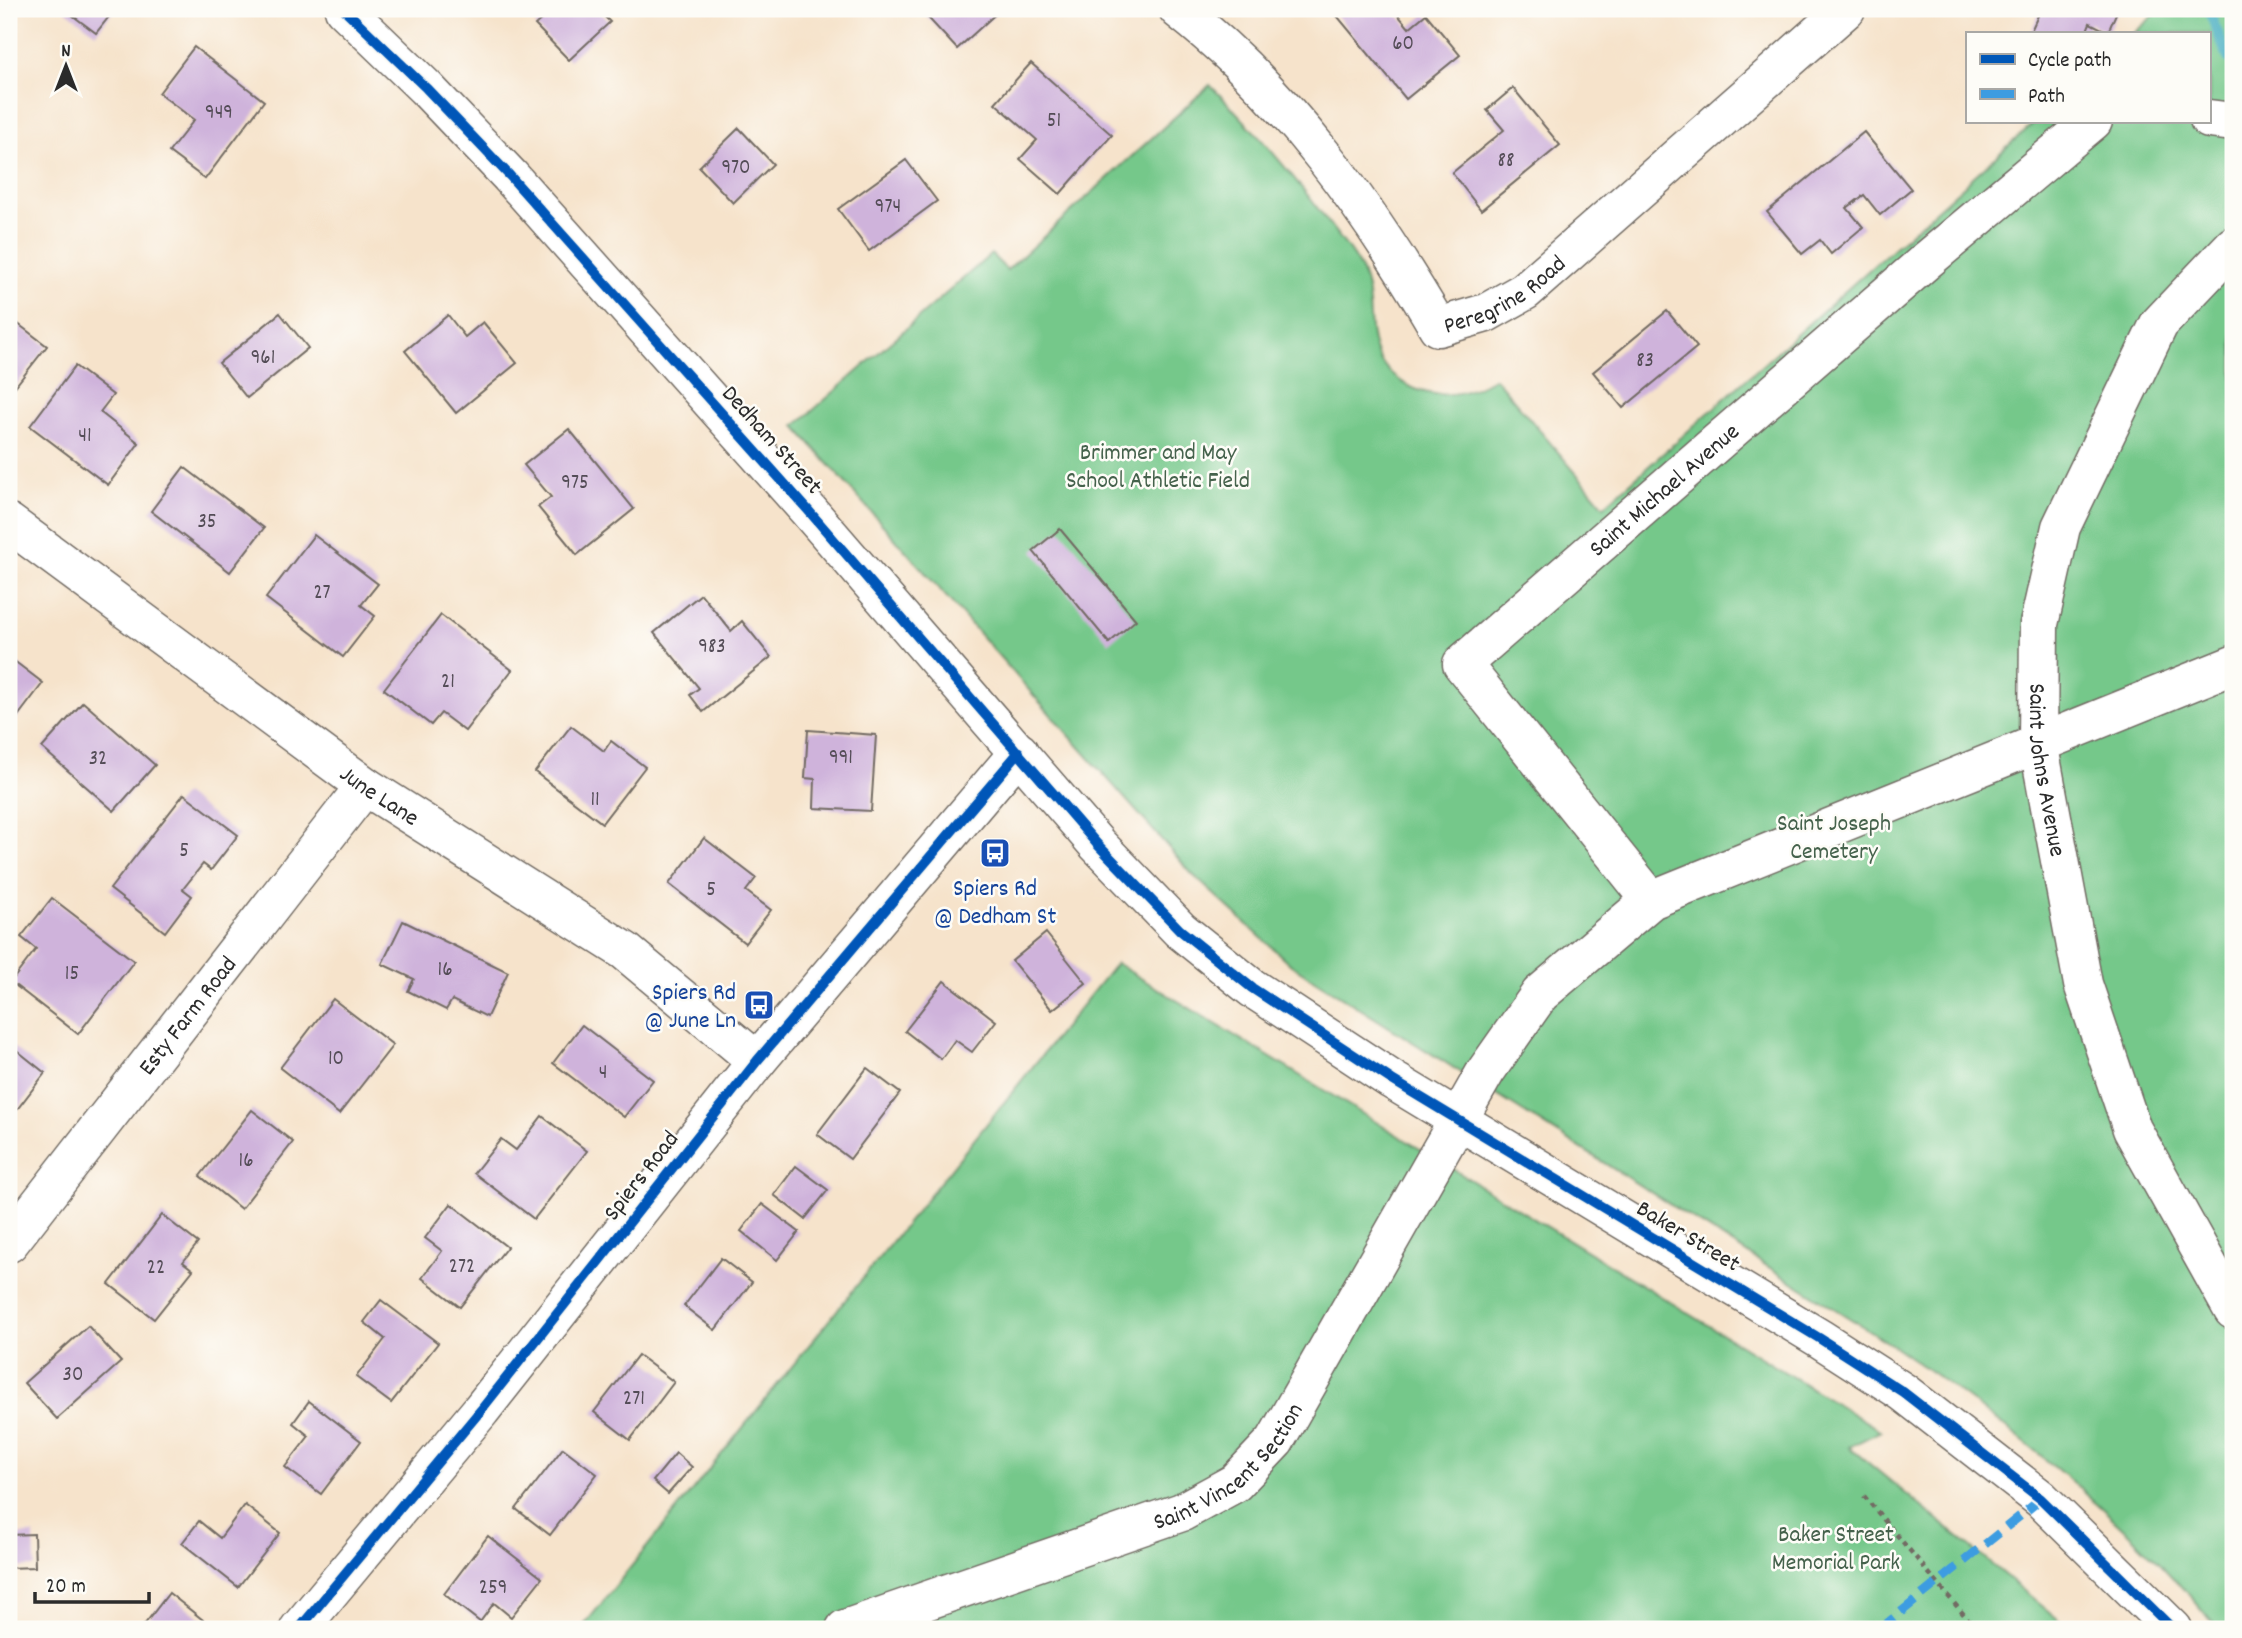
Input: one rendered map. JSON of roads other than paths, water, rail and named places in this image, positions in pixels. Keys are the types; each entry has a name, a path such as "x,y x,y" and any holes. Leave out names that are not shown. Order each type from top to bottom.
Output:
{"street":[{"name":"Dedham Street","path":"344,9 426,88 510,176 1158,909"},
{"name":"Peregrine Road","path":"1178,9 1231,54 1294,118 1371,220 1438,327 1486,313 1525,291 1846,9"},
{"path":"2210,119 2233,122"},
{"name":"Saint Michael Avenue","path":"1651,900 1462,664 1926,261 2092,122"},
{"name":"Saint Johns Avenue","path":"2233,246 2159,324 2061,527 2039,624 2038,742 2083,985 2132,1129 2224,1277 2233,1310"},
{"name":"June Lane","path":"9,523 365,786 625,951 757,1061"},
{"path":"1456,1120 1540,994 1651,900 2233,665"},
{"name":"Spiers Road","path":"299,1629 481,1410 757,1061 1019,752"},
{"name":"Esty Farm Road","path":"9,1243 365,786"},
{"name":"Baker Street","path":"1158,909 1252,988 1456,1120 1819,1338 1903,1392 2041,1499 2173,1629"},
{"name":"Saint Vincent Section","path":"845,1629 1182,1512 1235,1483 1275,1441 1456,1120"}],"waterway":[{"path":"2208,9 2228,58 2233,59"}],"place":[{"name":"Spiers Rd @ Dedham St","path":"995,853"},
{"name":"Spiers Rd @ June Ln","path":"759,1005"}],"park label":[{"name":"Brimmer and May School Athletic Field","path":"1158,465"},
{"name":"Saint Joseph Cemetery","path":"1834,836"},
{"name":"Baker Street Memorial Park","path":"1836,1547"}]}
